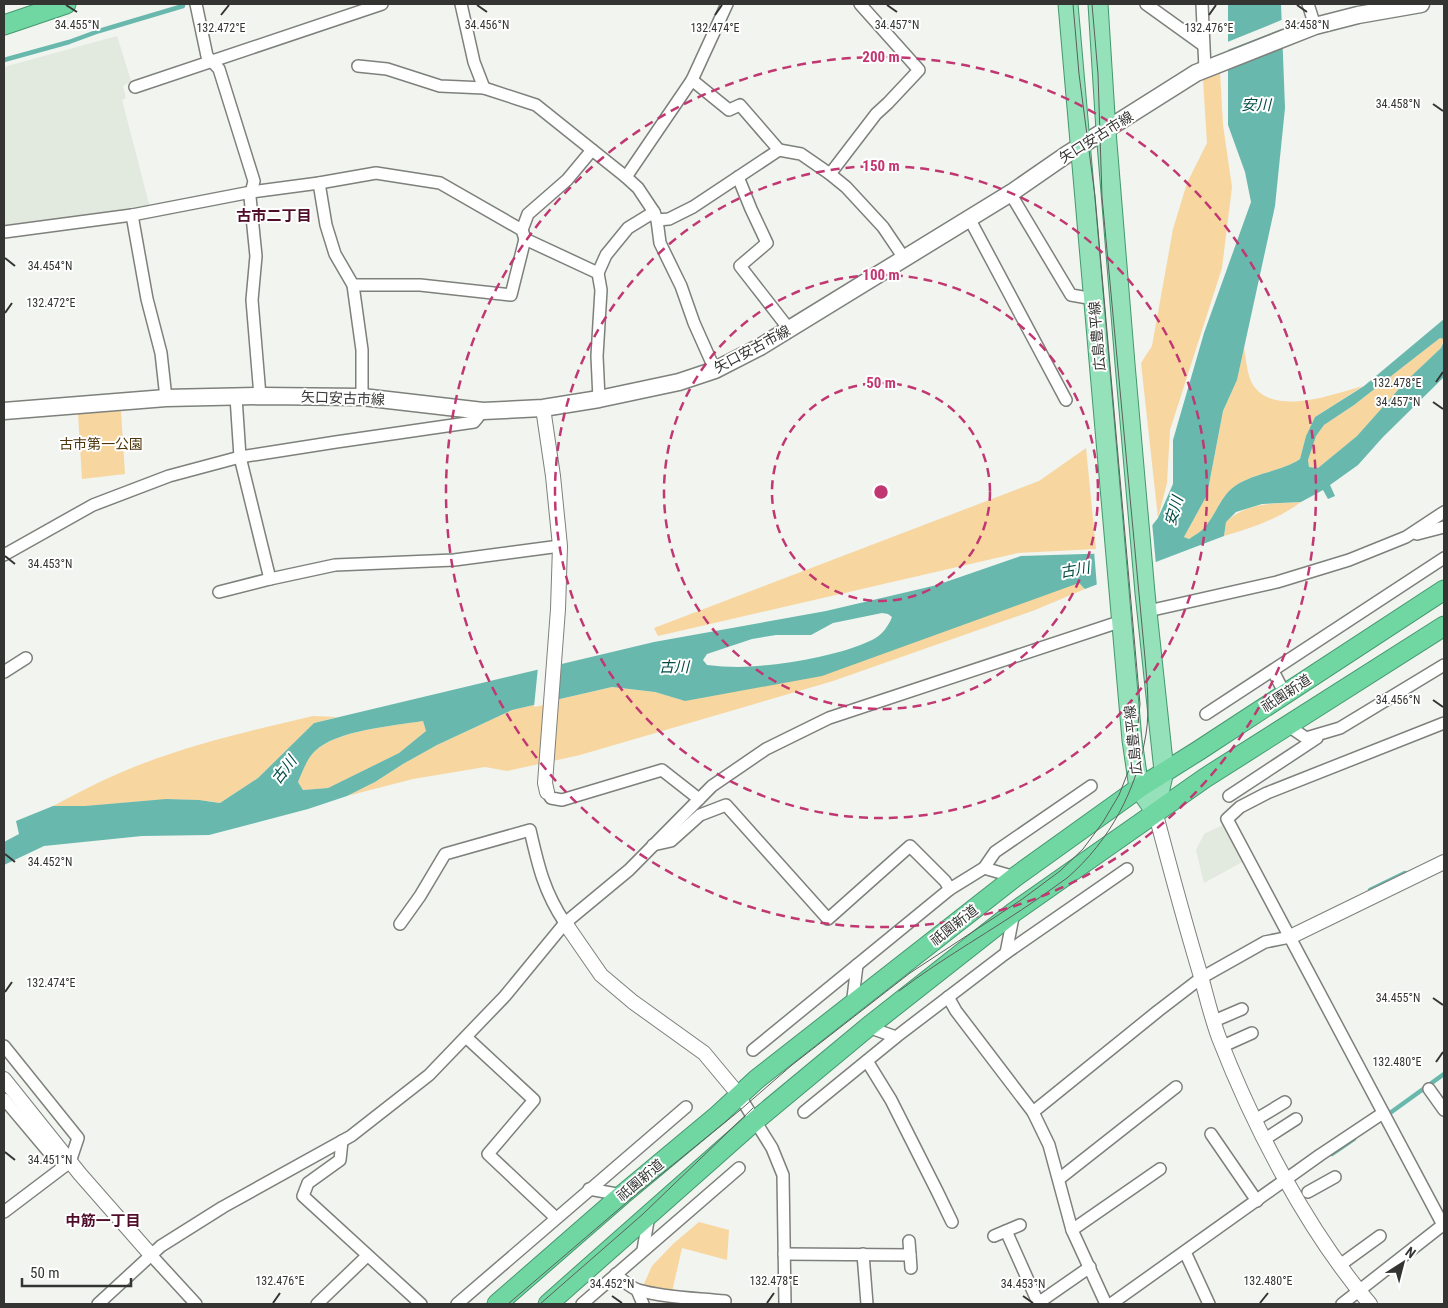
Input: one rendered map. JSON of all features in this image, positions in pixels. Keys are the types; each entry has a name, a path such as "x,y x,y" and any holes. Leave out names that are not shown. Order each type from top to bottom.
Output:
{"highway":[{"path":"4,25 66,4"},
{"name":"祇園新道","path":"497,1304 756,1079 1015,877 1164,771 1198,751 1444,590"},
{"name":"祇園新道","path":"548,1304 756,1120 1014,912 1155,812 1287,725 1444,626"}],"main road":[{"name":"広島豊平線","path":"1068,4 1132,740 1139,788 1155,812"},
{"name":"広島豊平線","path":"1098,4 1126,383 1145,593 1164,771 1155,812"},
{"name":"矢口安古市線","path":"4,411 166,398 260,396 362,397 483,411 543,408 599,399 679,382 715,370 760,347 1010,193 1209,67 1315,26 1358,15 1421,4"}],"street":[{"path":"196,4 207,56 219,69 254,182 250,197 256,256 252,300 260,396"},
{"path":"135,87 382,4"},
{"path":"461,4 474,62 484,88"},
{"path":"626,177 692,80 727,4"},
{"path":"830,174 876,114 919,70 860,4"},
{"path":"1146,4 1203,45"},
{"path":"1202,4 1203,45 1209,67"},
{"path":"1308,4 1315,26"},
{"path":"358,66 388,69 440,86 484,88 536,104 626,177 638,188 656,216 660,243 681,286 694,323 715,370"},
{"path":"692,80 729,110 740,105 779,150 802,154 846,187 882,228 904,258"},
{"path":"353,285 420,285 511,295 528,214 567,180 592,150"},
{"path":"599,399 597,356 601,290 598,272 606,255 628,228 656,216 670,219 693,207 779,150"},
{"path":"4,232 132,215 251,192 376,173 440,183 524,234 598,272"},
{"path":"738,177 750,209 767,243 740,266 788,329"},
{"path":"319,183 326,225 334,254 353,285 362,350 362,397"},
{"path":"1010,193 1071,295 1094,300"},
{"path":"132,215 147,299 161,353 166,398"},
{"path":"969,218 1066,400"},
{"path":"236,397 240,457 270,579"},
{"path":"543,408 554,476 560,546 546,787 551,798 562,800 662,770 699,799"},
{"path":"4,555 93,504 169,476 240,457 474,422 483,411"},
{"path":"1408,536 1444,512"},
{"path":"1148,612 1277,582 1349,560 1408,536 1444,527"},
{"path":"219,592 334,564 454,560 560,546"},
{"path":"1206,714 1444,558"},
{"path":"98,1304 161,1246 223,1207 342,1141 429,1075 505,996 565,923 629,870 712,786 766,749 828,718 1122,621"},
{"path":"4,672 26,658"},
{"path":"1287,725 1306,738 1340,728 1444,665"},
{"path":"1273,671 1285,694"},
{"path":"1342,1304 1444,1225 1228,819 1240,807 1267,793 1444,723"},
{"path":"1229,796 1327,732"},
{"path":"753,1050 950,889 984,868 995,852 1091,786"},
{"path":"654,845 671,841 700,815 726,805 828,919 910,846 945,881 950,889"},
{"path":"1155,812 1214,1021 1255,1120 1286,1180 1340,1265 1370,1304"},
{"path":"400,924 420,896 445,854 530,830 540,875 556,909 601,975 633,1002 704,1053 739,1095 772,1148 783,1174 785,1304"},
{"path":"1033,1112 1201,978 1265,942 1290,937 1444,862"},
{"path":"984,868 1015,877"},
{"path":"804,1112 896,1037 1006,953 1127,869"},
{"path":"1006,953 1014,912"},
{"path":"852,1006 857,965"},
{"path":"948,997 956,1011 1033,1112 1049,1145 1072,1230 1106,1304"},
{"path":"1214,1021 1242,1009"},
{"path":"868,1028 896,1037"},
{"path":"1223,1046 1252,1033"},
{"path":"466,1037 534,1100 488,1154 556,1218"},
{"path":"4,1046 78,1138 70,1162 4,1212"},
{"path":"867,1061 891,1100 952,1222"},
{"path":"4,1079 70,1162 196,1304"},
{"path":"1059,1179 1176,1087"},
{"path":"1429,1090 1444,1110"},
{"path":"4,1099 52,1156 70,1162"},
{"path":"1255,1120 1285,1102"},
{"path":"457,1304 686,1107"},
{"path":"1111,1304 1383,1113"},
{"path":"1265,1139 1296,1119"},
{"path":"1211,1134 1258,1201"},
{"path":"342,1141 340,1160 308,1184 302,1196 421,1304"},
{"path":"582,1304 739,1168"},
{"path":"1072,1230 1160,1169"},
{"path":"1308,1192 1335,1177"},
{"path":"589,1189 622,1195"},
{"path":"643,1250 649,1215"},
{"path":"994,1236 1020,1225"},
{"path":"1006,1231 1036,1298 1040,1301 1090,1267"},
{"path":"1340,1265 1380,1236"},
{"path":"909,1242 911,1268"},
{"path":"1185,1252 1209,1304"},
{"path":"784,1254 910,1255"},
{"path":"863,1254 867,1304"},
{"path":"317,1304 367,1256"},
{"path":"616,1274 637,1290 725,1301"},
{"path":"637,1290 643,1304"}],"shaded area":[{"path":"117,36 131,81 123,86 126,98 122,100 150,208 4,228 4,67"},
{"path":"1225,824 1244,861 1204,883 1196,850 1204,834"}],"green space":[{"path":"1220,72 1223,125 1232,187 1222,268 1170,430 1167,483 1158,518 1141,363 1152,346 1173,229 1187,183 1207,143 1203,80"},
{"path":"1440,338 1444,339 1441,348 1405,382 1357,436 1318,468 1309,467 1308,460 1316,436 1324,425 1354,405"},
{"path":"1244,347 1248,372 1253,385 1263,395 1275,400 1305,401 1363,386 1315,417 1306,436 1300,459 1285,467 1243,481 1235,486 1225,495 1207,525 1189,539 1184,537 1207,495 1223,411 1237,380"},
{"name":"古市第一公園","path":"121,411 125,474 82,479 78,414"},
{"path":"1086,448 1096,549 1018,553 658,636 654,628 1039,481"},
{"path":"1301,502 1264,522 1224,536 1226,522 1234,515 1252,507"},
{"path":"1079,583 1085,589 1035,610 833,681 580,755 507,771 485,767 413,779 347,796 375,782 437,745 512,710 612,687 655,692 685,701"},
{"path":"313,716 337,717 314,723 258,778 220,803 170,800 84,806 53,806 113,776 169,754 241,733"},
{"path":"423,721 426,731 399,753 328,788 303,790 298,782 305,765 315,751 337,738 366,730"},
{"path":"699,1222 729,1230 727,1260 682,1248 672,1292 643,1286 652,1266 673,1244"}],"water":[{"name":"古川","path":"1228,4 1281,4 1285,108 1275,206 1237,380 1223,411 1207,495 1184,537 1189,539 1207,525 1225,495 1235,486 1243,481 1285,467 1300,459 1306,436 1315,417 1364,386 1444,319 1444,339 1440,338 1354,405 1324,425 1316,436 1308,460 1309,467 1318,468 1357,436 1405,382 1441,348 1444,341 1444,377 1383,437 1358,465 1330,485 1335,496 1328,499 1323,490 1301,502 1262,504 1236,512 1226,522 1224,536 1085,589 1079,583 822,676 685,701 655,692 612,687 512,710 437,745 375,782 347,796 308,809 209,835 142,836 44,846 4,865 4,842 19,834 16,821 53,806 85,806 166,799 220,803 258,778 314,723 654,642 826,611 937,585 1021,556 1117,553 1138,543 1158,518 1173,484 1173,440 1204,333 1251,202 1245,172 1228,125","holes":["882,613 892,617 887,627 876,638 858,646 824,656 806,660 734,667 707,665 703,660 707,654 752,639 776,635 811,635 833,623","423,721 426,731 399,753 328,788 303,790 298,782 305,766 315,751 337,738 381,727"]}],"pier":[{"path":"1284,19 1284,28 1225,51 1225,43"},
{"path":"1152,522 1156,565 1097,587 1094,551 1116,551 1136,541"},
{"path":"562,661 558,702 534,707 538,667"}],"waterway":[{"path":"4,60 69,42 183,6"},
{"path":"1370,890 1405,873"},
{"path":"1390,1113 1444,1074"},
{"path":"1332,1154 1354,1139"}],"tram line":[{"path":"508,1304 792,1065 910,973 1021,900 1060,871 1083,849 1103,822 1119,795 1130,767 1137,735 1140,704 1095,196 1079,74 1073,4"},
{"path":"899,991 1039,898 1067,878 1082,863 1109,831 1119,813 1136,774 1146,734 1148,706 1147,677 1102,197 1098,74 1092,4"},
{"path":"540,1304 643,1214 753,1108"}],"district":[{"name":"古市二丁目","path":"274,216"},
{"name":"中筋一丁目","path":"103,1221"}],"water label":[{"name":"安川","path":"1256,105"},
{"name":"安川","path":"1174,511"}]}
